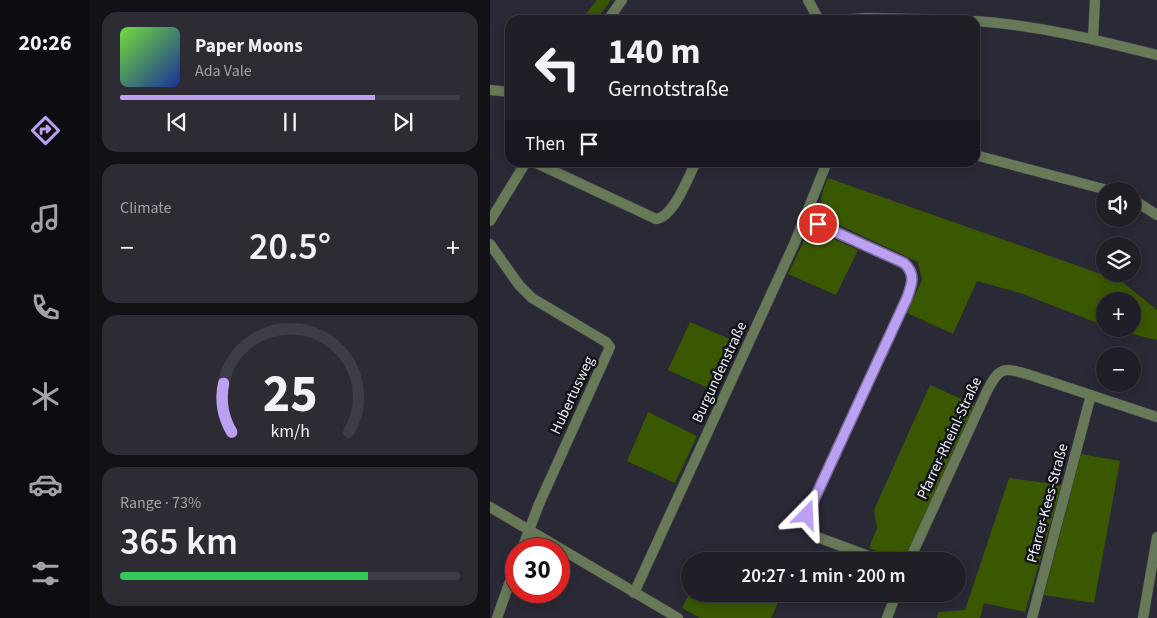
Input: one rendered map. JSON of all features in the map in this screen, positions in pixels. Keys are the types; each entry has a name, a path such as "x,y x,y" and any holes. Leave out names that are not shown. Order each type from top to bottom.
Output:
{"street":[{"path":"612,15 622,0"},
{"path":"808,0 816,15"},
{"path":"1093,39 1095,0"},
{"path":"980,22 1093,39 1157,55"},
{"path":"490,90 505,92"},
{"path":"980,156 1096,187"},
{"path":"490,221 523,167"},
{"path":"545,167 656,219 667,215 693,167"},
{"name":"Burgundenstraße","path":"634,593 806,219 825,167"},
{"path":"1141,205 1157,215"},
{"path":"806,219 904,263 913,276 907,298 807,515 807,524 810,532 817,537 858,552"},
{"name":"Hubertusweg","path":"490,244 519,285 532,298 606,342 610,347 526,538"},
{"name":"Pfarrer-Rheinl-Straße","path":"913,552 996,374 1002,370 1010,369 1157,417"},
{"name":"Pfarrer-Kees-Straße","path":"1032,618 1091,395"},
{"path":"490,507 678,618"},
{"path":"1143,618 1157,537"},
{"path":"497,618 505,595"},
{"path":"887,618 893,602"}],"green space":[{"path":"597,0 611,0 600,15 585,15"},
{"path":"828,178 1096,272 1096,282 1122,282 1135,292 1096,292 1096,322 1023,294 977,281 953,334 907,313 922,280 918,262 839,225 823,209 822,193"},
{"path":"816,234 827,236 858,250 836,295 788,274 804,241"},
{"path":"1141,297 1157,310 1157,340 1141,336"},
{"path":"690,322 739,343 717,392 668,370"},
{"path":"930,385 975,405 907,552 879,552 869,548 877,528 874,510"},
{"path":"648,412 697,436 675,483 627,461"},
{"path":"1081,454 1120,461 1094,603 1044,595"},
{"path":"1009,478 1062,485 1025,612 984,603 980,618 937,618 939,612 965,610"},
{"path":"685,602 778,602 771,618 700,618 682,608"}],"route":[{"path":"807,515 907,298 913,276 904,263 818,224"}]}
